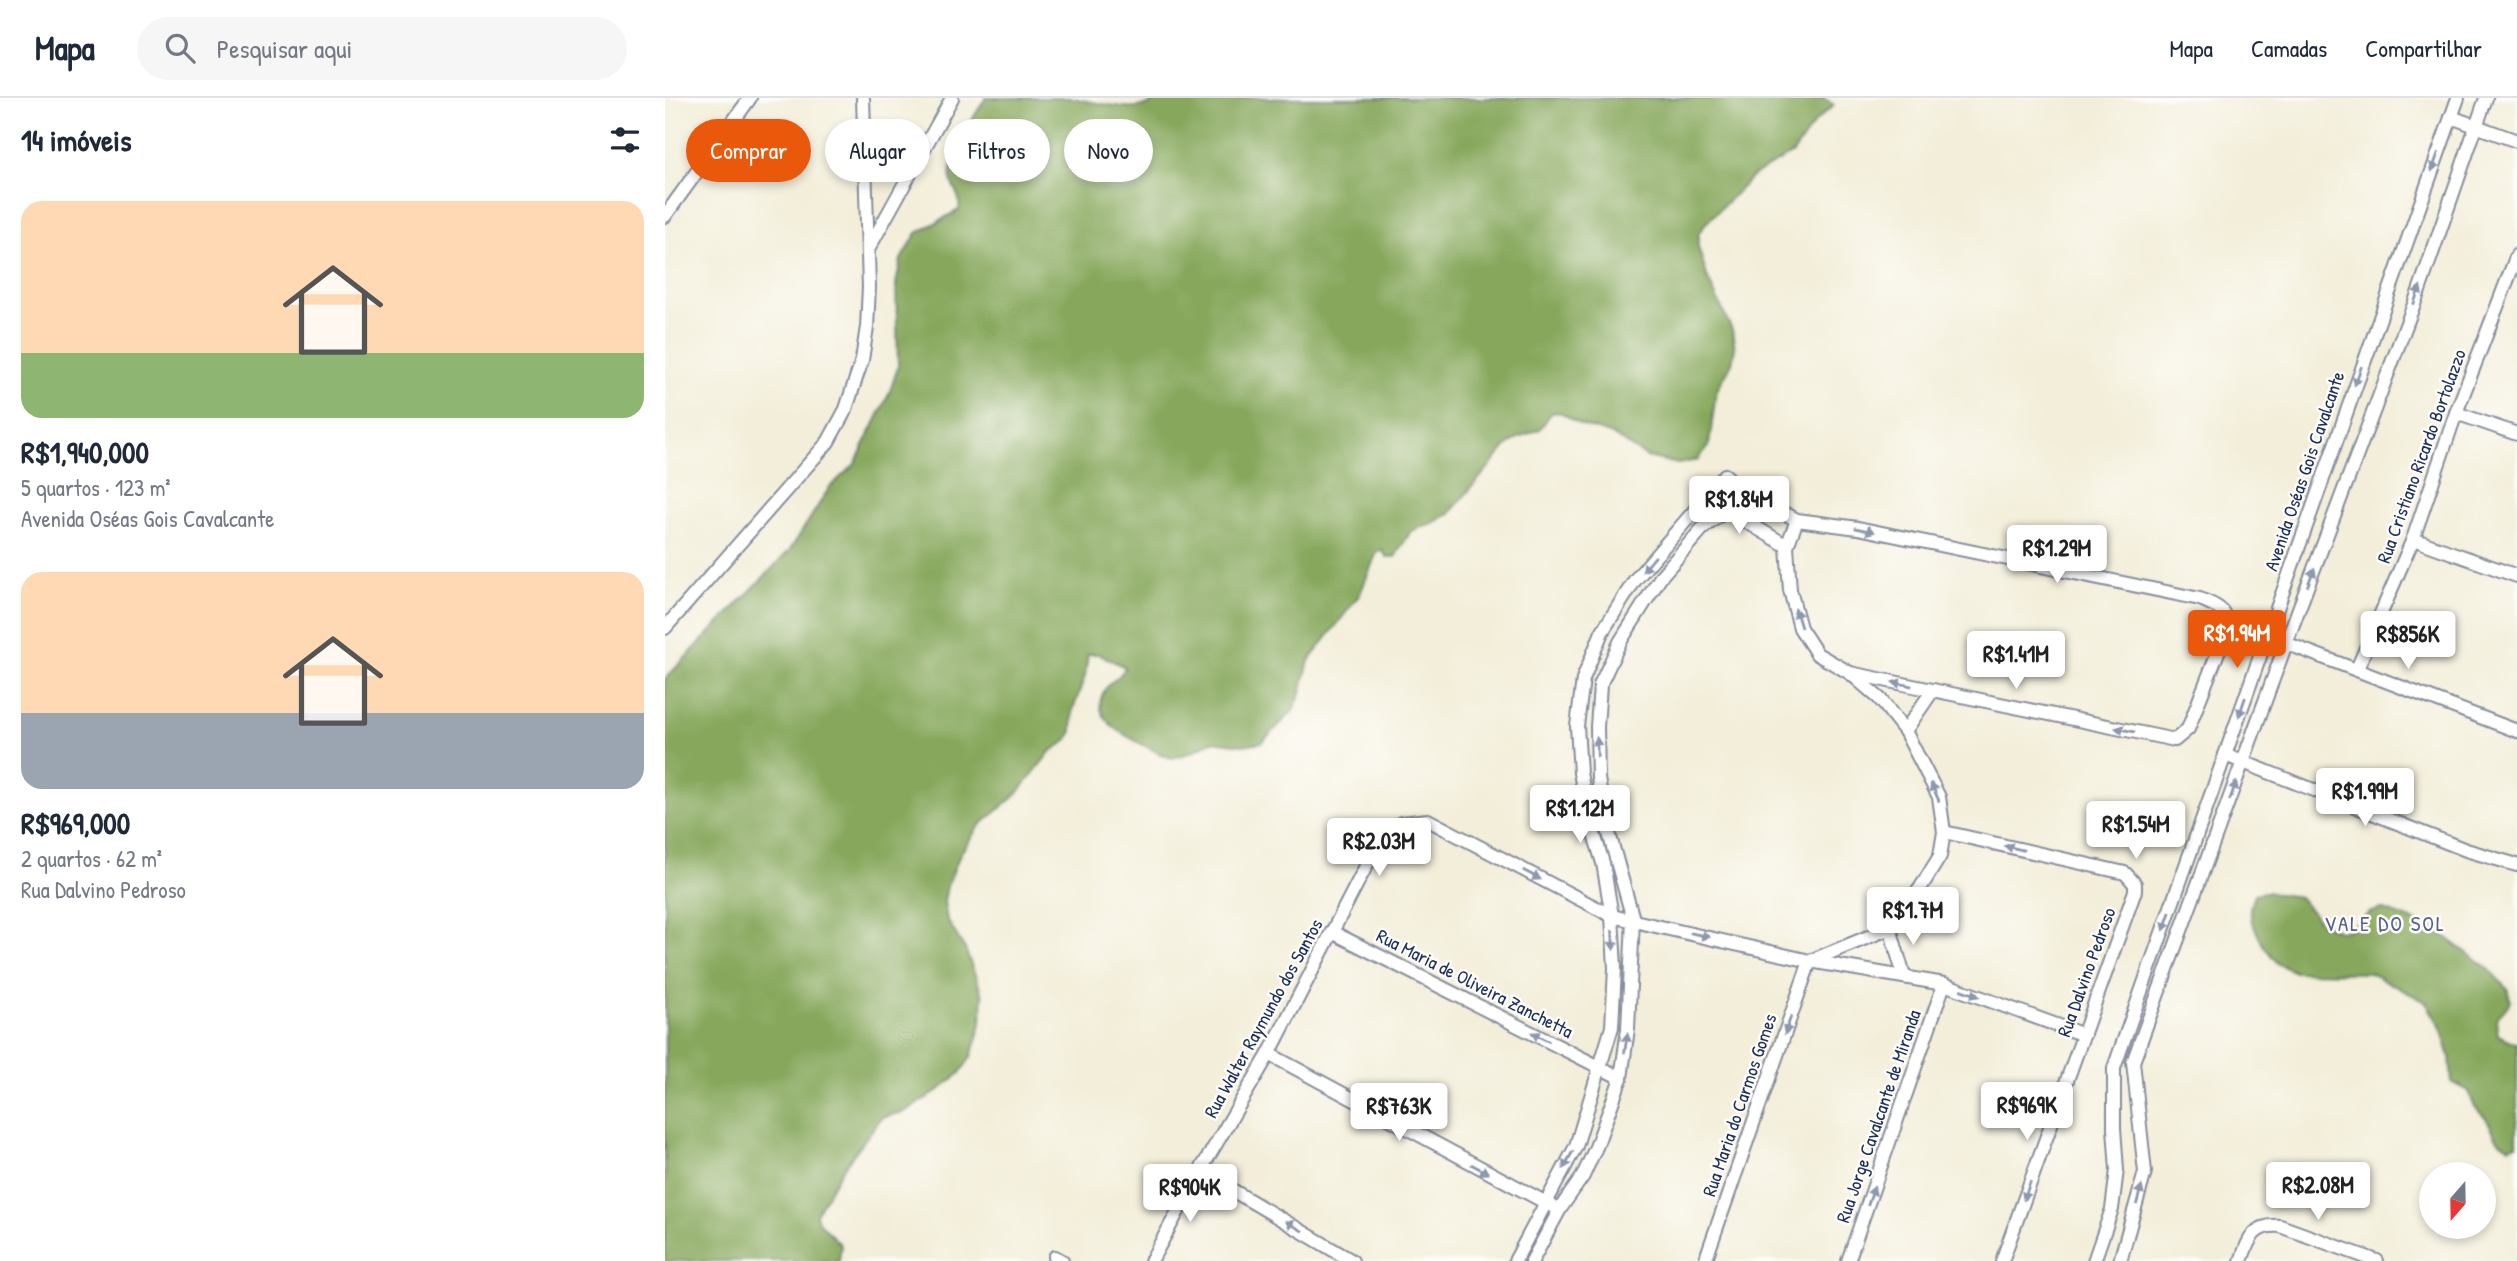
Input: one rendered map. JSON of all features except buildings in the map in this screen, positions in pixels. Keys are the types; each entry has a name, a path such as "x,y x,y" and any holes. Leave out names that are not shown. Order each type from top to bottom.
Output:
{"street":[{"path":"665,216 750,98"},
{"path":"665,628 828,443 846,409 862,360 869,287 863,98"},
{"path":"868,250 952,98"},
{"name":"Avenida Oséas Gois Cavalcante","path":"2094,1261 2112,1209 2117,1170 2114,1068 2458,98"},
{"path":"2120,1261 2145,1172 2133,1062 2419,291 2486,98"},
{"path":"2451,117 2517,141"},
{"name":"Rua Cristiano Ricardo Bortolazzo","path":"2357,669 2413,540 2456,412 2513,277 2517,255"},
{"path":"2456,412 2517,434"},
{"path":"1515,1261 1576,1146 1612,1027 1615,968 1612,916 1580,773 1577,726 1583,678 1602,632 1635,580 1725,475 1743,491 1797,520 1858,528 2200,599 2218,607 2226,616 2227,629 2188,729 2175,740 1850,673"},
{"path":"1532,1261 1560,1209 1583,1175 1621,1078 1628,1029 1633,919 1604,815 1598,778 1600,685 1620,642 1661,575 1702,529 1727,510 1743,491"},
{"path":"1698,506 1727,510 1787,546"},
{"path":"1797,520 1787,546 1790,590 1800,628 1817,654 1850,673 1880,699 1905,731 1939,797 1944,832 1940,856 1890,928 1810,961"},
{"path":"2413,540 2517,576"},
{"path":"2288,644 2517,731"},
{"path":"1905,731 1933,690"},
{"path":"2225,755 2466,850 2517,864"},
{"name":"Rua Walter Raymundo dos Santos","path":"1151,1261 1269,1054 1380,841 1401,823 1428,820 1612,916"},
{"name":"Rua Dalvino Pedroso","path":"1944,832 2125,873 2135,884 2135,891 2002,1261"},
{"path":"1612,916 1810,961 1944,984 2084,1035"},
{"path":"1890,928 1905,976"},
{"name":"Rua Maria de Oliveira Zanchetta","path":"1332,932 1621,1078"},
{"name":"Rua Maria do Carmos Gomes","path":"1705,1261 1810,961"},
{"name":"Rua Jorge Cavalcante de Miranda","path":"1848,1261 1944,984"},
{"path":"1269,1054 1544,1204 1560,1209"},
{"path":"1200,1171 1352,1261"},
{"path":"2241,1261 2248,1241 2257,1229 2270,1225 2280,1226 2377,1261"}],"green space":[{"path":"986,98 1075,98 1129,107 1149,105 1154,98 1824,98 1834,105 1815,122 1793,153 1754,175 1698,234 1698,247 1708,279 1732,330 1735,348 1732,363 1716,392 1709,445 1697,460 1678,464 1647,457 1610,434 1579,424 1562,413 1552,412 1540,429 1516,439 1505,448 1450,513 1411,531 1395,557 1387,557 1382,550 1377,552 1360,594 1309,661 1301,693 1293,711 1262,742 1243,745 1212,741 1173,758 1142,745 1117,730 1101,711 1101,699 1107,687 1125,667 1099,654 1088,654 1068,740 1050,752 1018,793 979,826 960,854 947,886 944,902 947,920 965,949 983,996 981,1024 971,1057 960,1073 938,1091 904,1112 882,1117 841,1171 816,1214 818,1221 841,1245 839,1261 665,1261 665,679 790,550 830,487 855,464 889,394 898,367 896,284 901,259 917,233 959,210 958,196 952,182 1050,182 1050,119 973,119"},
{"path":"2265,892 2299,897 2322,924 2340,931 2349,930 2369,913 2382,909 2433,928 2488,968 2508,990 2511,1002 2496,1019 2498,1035 2517,1044 2517,1144 2509,1147 2500,1141 2474,1105 2469,1091 2452,1082 2450,1057 2441,1028 2426,1002 2370,973 2295,972 2278,964 2263,945 2252,922 2250,908 2254,894"}],"district":[{"name":"VALE DO SOL","path":"2385,923"}]}
